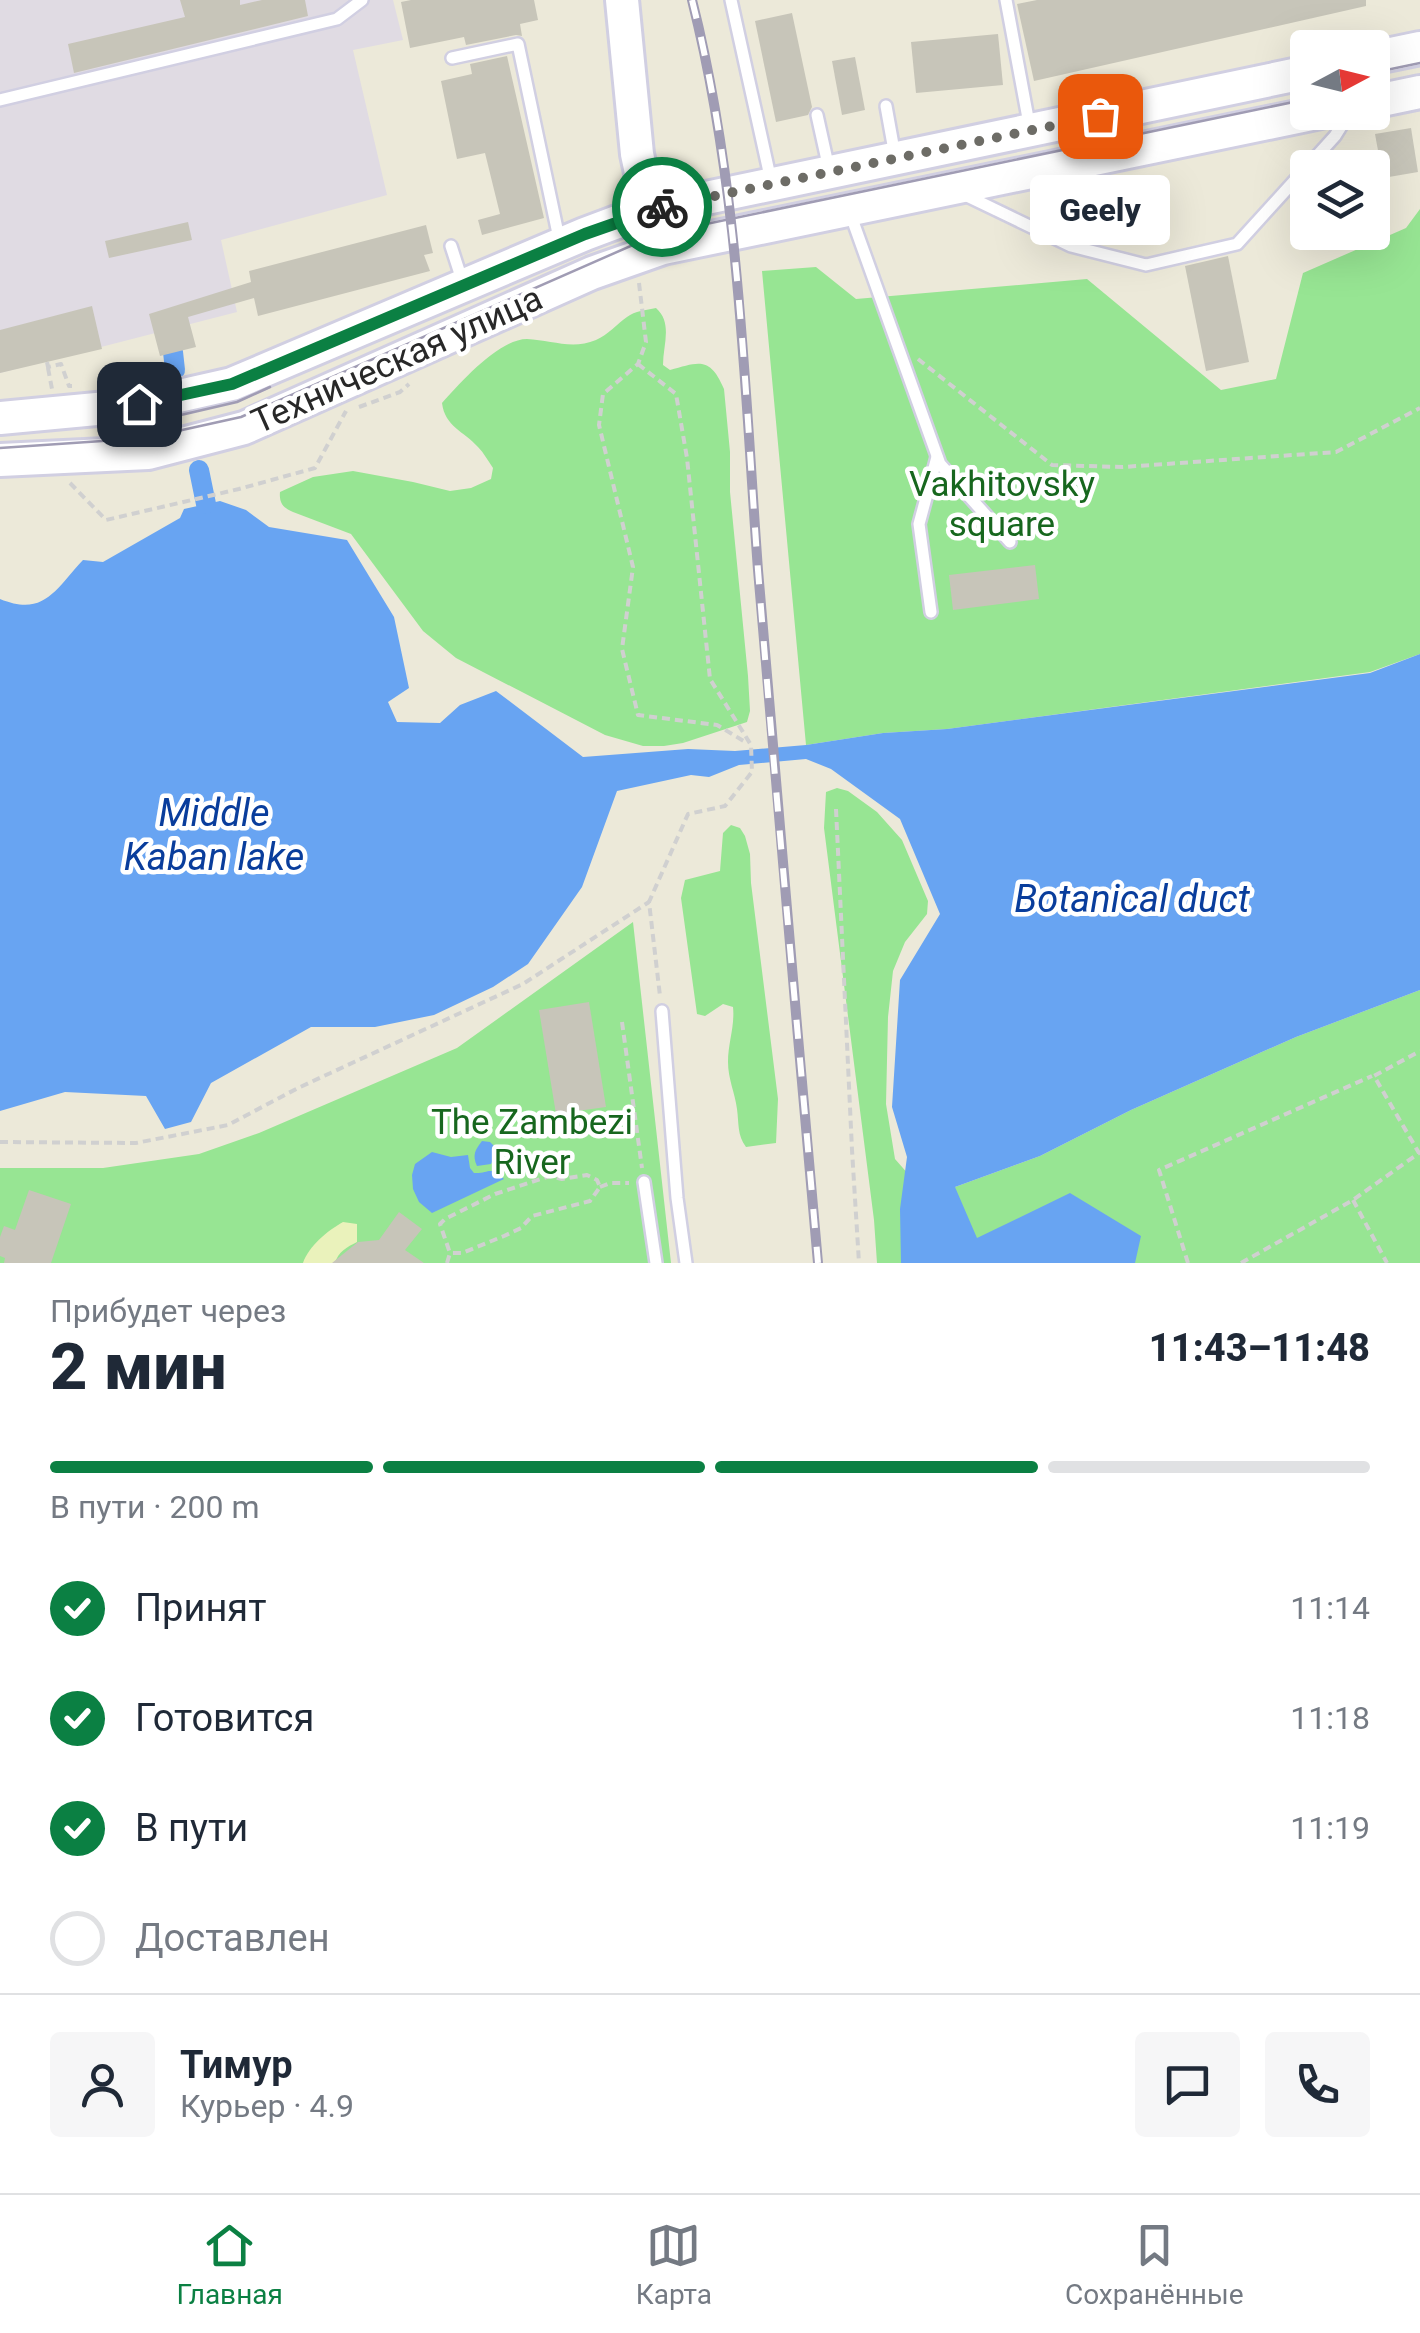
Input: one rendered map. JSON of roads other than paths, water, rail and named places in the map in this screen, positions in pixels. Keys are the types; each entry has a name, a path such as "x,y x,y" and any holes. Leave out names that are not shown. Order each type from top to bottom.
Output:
{"main road":[{"path":"622,0 637,154 649,210 650,258"},
{"path":"1390,54 1420,48"},
{"path":"649,210 1290,76"},
{"path":"1390,98 1420,92"},
{"name":"Техническая улица","path":"0,460 148,453 244,428 592,273 849,209 1290,118"},
{"name":"Техническая улица","path":"0,418 139,404 232,384 649,210"}],"lane":[{"path":"0,100 337,19 362,0"},
{"path":"732,0 771,183"},
{"path":"1006,0 1030,130"},
{"path":"452,58 518,44 561,244"},
{"path":"886,106 896,159"},
{"path":"818,115 830,172"},
{"path":"947,188 1071,246 1146,265 1237,244 1339,130"},
{"path":"849,209 940,464 1010,542"},
{"path":"451,246 463,286"},
{"path":"932,612 919,524 937,457"},
{"path":"662,1011 686,1263"},
{"path":"644,1182 656,1263"}],"water":[{"path":"220,501 246,510 269,527 347,540 394,617 409,688 388,702 397,722 440,723 460,705 496,691 583,757 688,749 735,751 947,729 1370,673 1420,654 1420,990 1296,1037 1131,1110 1040,1156 955,1187 977,1238 1070,1193 1141,1236 1135,1263 901,1263 900,1209 907,1157 892,1107 900,980 940,914 900,819 831,769 806,759 739,765 709,777 691,775 617,791 582,887 528,964 493,987 434,1015 375,1027 311,1027 211,1083 191,1122 165,1129 146,1096 65,1092 0,1111 0,599 28,605 48,598 83,560 103,562 180,518 184,509"},
{"path":"482,1141 495,1147 495,1156 491,1164 477,1166 475,1153"},
{"path":"432,1152 451,1157 468,1155 474,1173 492,1171 504,1179 432,1213 419,1202 412,1175 415,1164"}],"waterway":[{"path":"173,352 175,370"},
{"path":"199,470 206,504"}],"tram line":[{"path":"1390,69 1420,63"},
{"path":"0,448 146,438 241,417 658,234 1290,103"},
{"path":"155,421 237,402 270,387"}],"railway":[{"path":"692,0 708,70 730,212 818,1263"}],"place":[{"name":"Geely","path":"1100,116"}],"park label":[{"name":"Vakhitovsky square","path":"1002,504"},
{"name":"The Zambezi River","path":"532,1142"}],"water label":[{"name":"Middle Kaban lake","path":"214,834"},
{"name":"Botanical duct","path":"1132,899"}]}
